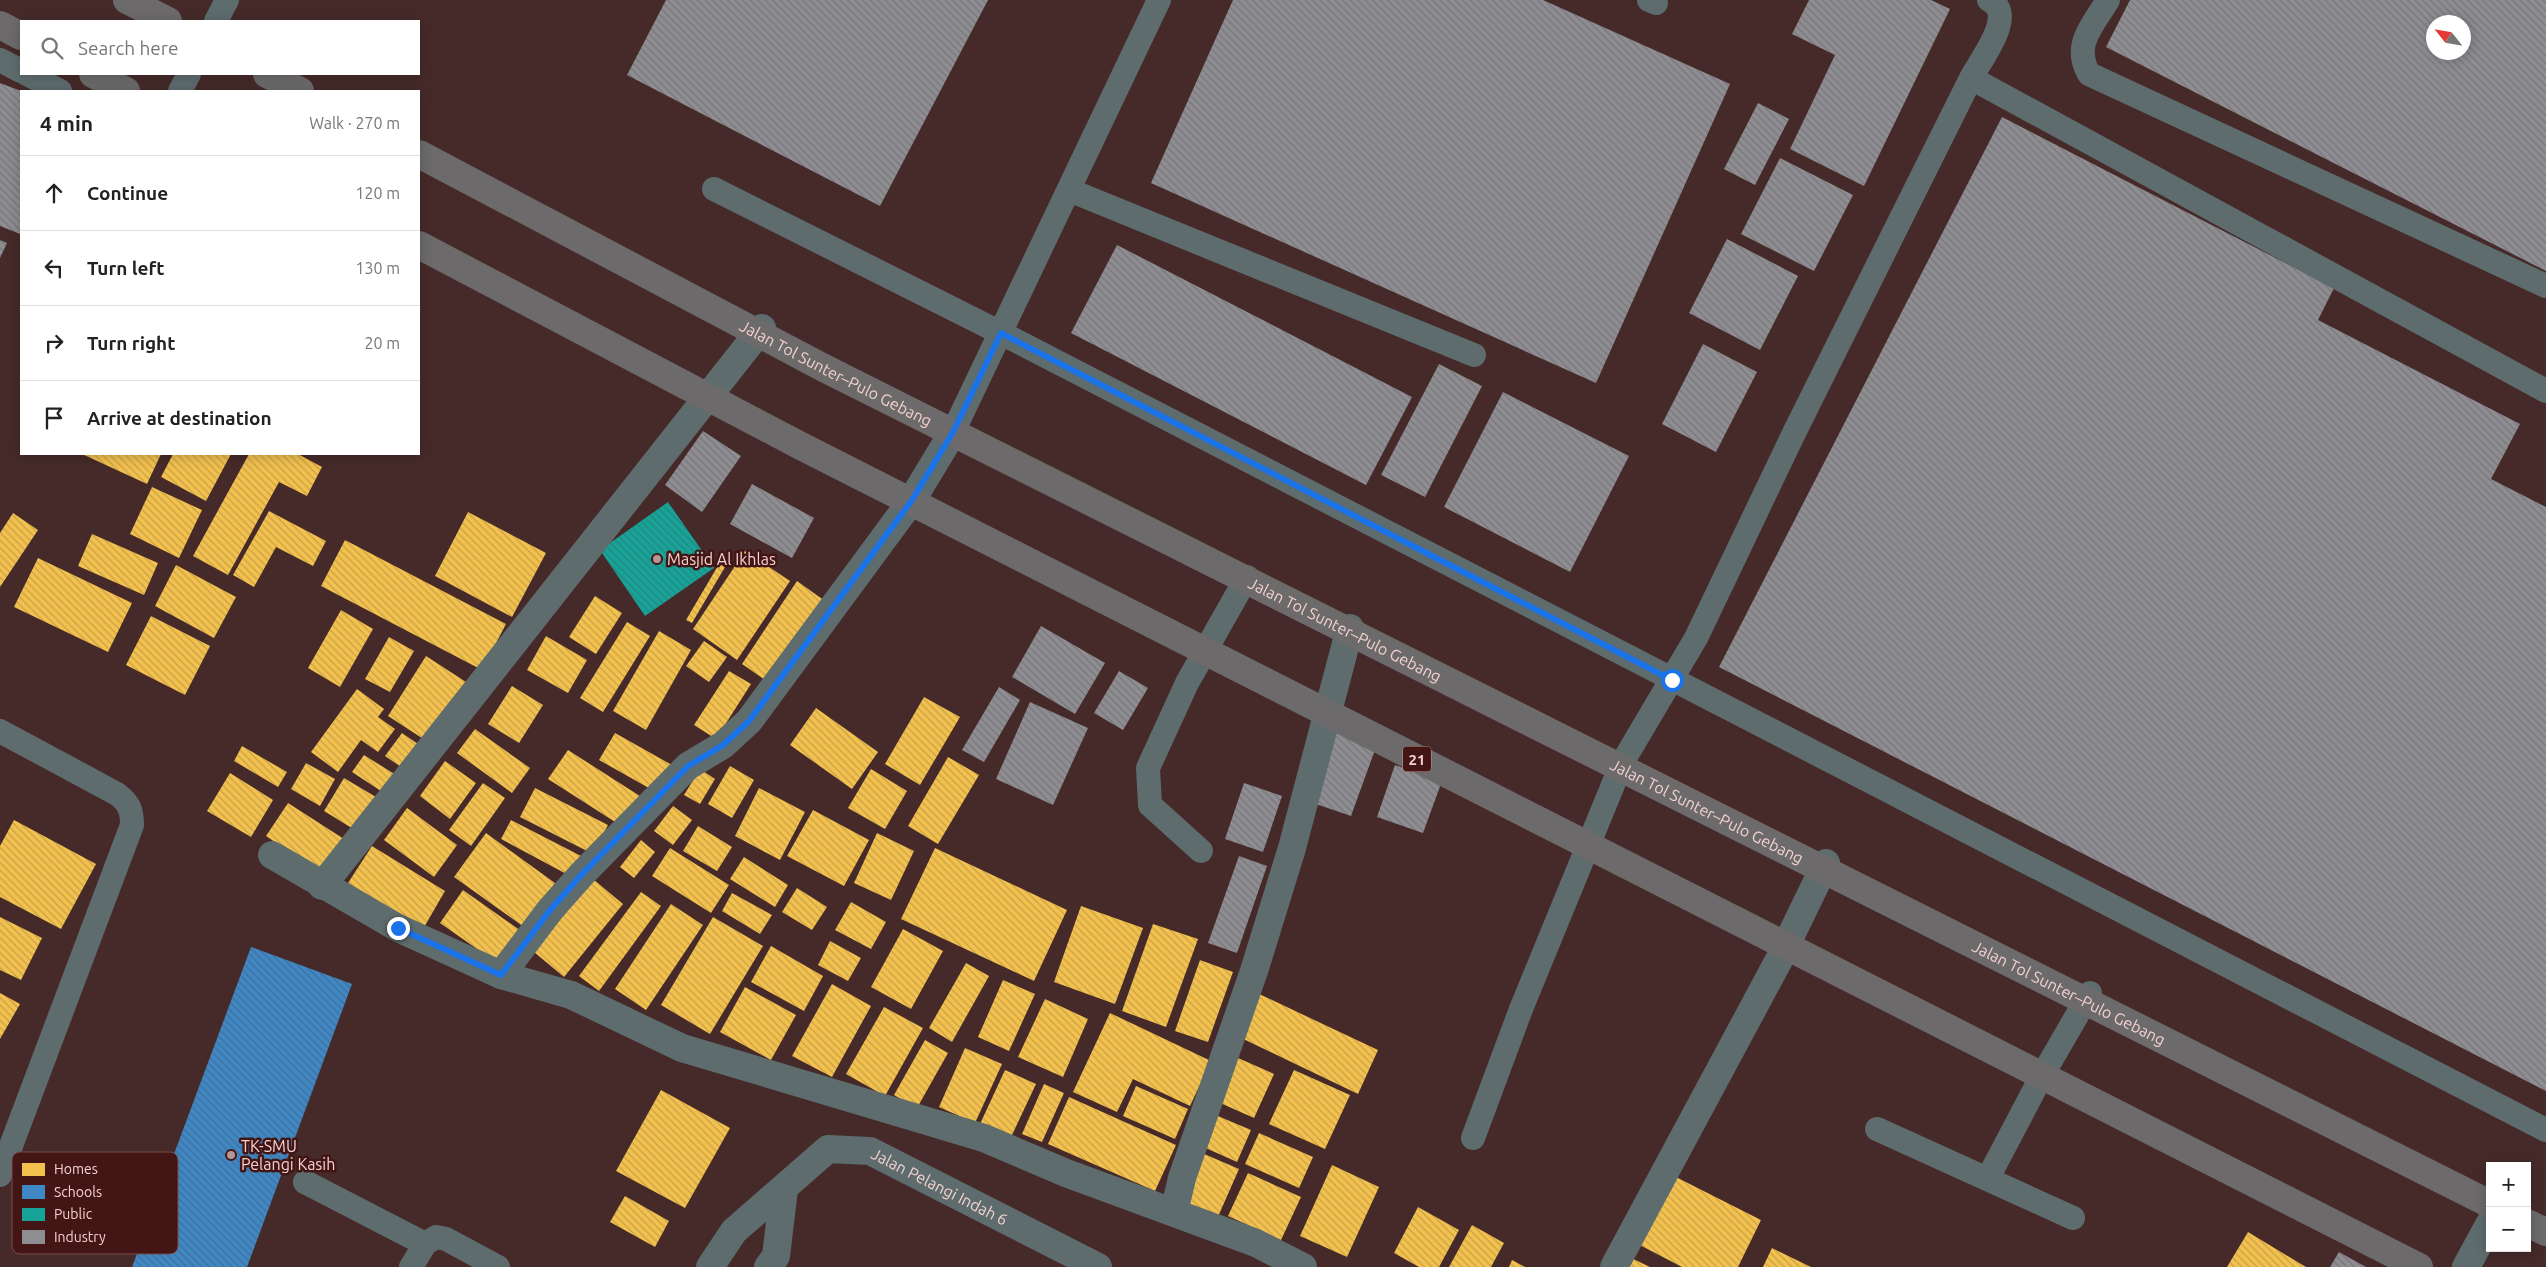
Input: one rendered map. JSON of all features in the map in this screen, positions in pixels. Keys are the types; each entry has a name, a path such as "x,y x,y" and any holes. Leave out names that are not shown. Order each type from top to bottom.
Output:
{"highway":[{"path":"127,0 166,20"},
{"path":"0,25 20,35"},
{"path":"95,75 124,90"},
{"path":"269,75 298,90"},
{"name":"Jalan Tol Sunter–Pulo Gebang","path":"420,155 840,376 2486,1202"},
{"name":"21","path":"420,246 800,445 2419,1267"},
{"path":"2531,1225 2546,1232"}],"street":[{"path":"322,886 762,328"},
{"path":"501,975 550,910 582,874 688,766 723,745 749,721 907,507 953,432"},
{"path":"1174,1212 1182,1178 1254,971 1292,848 1350,628"},
{"path":"272,855 322,886 398,928 501,975 571,995 682,1048 984,1138 1066,1173 1256,1243 1302,1267"},
{"path":"1614,1267 1780,958 1826,863"},
{"name":"Jalan Pelangi Indah 6","path":"710,1267 734,1231 828,1149 870,1151 1086,1264"},
{"path":"768,1267 776,1256 784,1189"},
{"path":"2466,1267 2486,1230"}],"lane":[{"path":"217,20 227,0"},
{"path":"953,432 1159,0"},
{"path":"1473,1138 1521,1009 1618,772 1696,638 1794,433 1971,78 2000,25 2001,12 1996,3 1989,0"},
{"path":"2108,0 2081,46 2082,63 2089,74 2546,286"},
{"path":"0,60 20,70"},
{"path":"29,75 58,90"},
{"path":"181,90 188,75"},
{"path":"1971,78 2546,390"},
{"path":"714,189 1001,333 2546,1130"},
{"path":"1069,190 1474,355"},
{"path":"1201,851 1150,806 1148,768 1187,683 1247,577"},
{"path":"0,731 127,801 132,810 132,825 0,1175"},
{"path":"1988,1178 2039,1082 2090,993"},
{"path":"1877,1129 2073,1218"},
{"path":"305,1182 425,1244"},
{"path":"411,1267 425,1244 436,1237 446,1239 498,1267"}],"building: Homes":[{"path":"84,455 161,455 147,484"},
{"path":"172,455 230,455 206,501 161,477"},
{"path":"248,455 300,455 322,467 307,496 279,482 228,575 193,556"},
{"path":"152,487 202,510 179,558 130,534"},
{"path":"269,511 326,541 313,566 276,547 254,587 233,575"},
{"path":"468,512 546,553 512,617 435,576"},
{"path":"13,513 38,530 0,587 0,533"},
{"path":"92,534 158,563 144,595 78,566"},
{"path":"345,540 506,624 482,670 321,586"},
{"path":"745,551 790,581 737,660 693,629"},
{"path":"38,558 132,603 108,652 14,607"},
{"path":"719,564 725,567 692,623 686,620"},
{"path":"176,565 236,597 214,638 155,606"},
{"path":"797,581 825,601 771,684 742,664"},
{"path":"595,596 622,613 596,654 569,637"},
{"path":"341,610 373,629 340,687 308,668"},
{"path":"151,616 210,646 185,695 126,665"},
{"path":"627,622 650,636 603,712 580,698"},
{"path":"659,631 691,650 646,730 613,711"},
{"path":"546,636 587,660 568,693 527,670"},
{"path":"389,637 414,651 390,692 365,679"},
{"path":"704,641 727,657 709,682 686,666"},
{"path":"426,656 466,682 428,742 388,716"},
{"path":"729,671 751,684 716,739 694,725"},
{"path":"512,686 543,705 519,743 488,724"},
{"path":"357,689 384,709 378,717 395,729 378,752 361,740 338,772 311,752"},
{"path":"924,697 960,717 920,785 885,764"},
{"path":"816,708 878,752 852,789 790,745"},
{"path":"475,729 530,768 512,793 457,753"},
{"path":"402,733 421,746 404,769 385,756"},
{"path":"615,733 672,765 656,792 599,760"},
{"path":"242,746 287,772 278,787 234,761"},
{"path":"568,750 643,798 623,827 548,779"},
{"path":"364,755 396,775 384,793 352,772"},
{"path":"948,757 979,775 938,844 908,826"},
{"path":"445,761 476,783 450,819 420,796"},
{"path":"306,763 335,779 320,806 291,789"},
{"path":"730,766 754,780 732,818 708,804"},
{"path":"700,769 715,779 700,804 684,795"},
{"path":"871,769 907,791 885,829 848,808"},
{"path":"230,773 273,800 251,837 207,811"},
{"path":"344,778 376,797 355,830 324,811"},
{"path":"483,783 505,798 471,846 449,830"},
{"path":"535,788 608,825 593,854 520,817"},
{"path":"759,788 805,812 780,860 735,836"},
{"path":"288,803 344,839 321,873 266,836"},
{"path":"673,806 692,820 673,845 654,831"},
{"path":"407,808 457,845 434,877 384,840"},
{"path":"813,810 869,840 844,886 787,856"},
{"path":"14,820 96,864 61,929 0,897 0,846"},
{"path":"511,820 583,857 572,877 501,839"},
{"path":"698,826 732,847 717,871 683,851"},
{"path":"486,833 555,883 524,927 454,877"},
{"path":"877,833 914,851 891,900 854,883"},
{"path":"641,840 655,852 634,878 620,867"},
{"path":"372,846 445,891 423,929 348,883"},
{"path":"670,848 729,885 711,913 652,876"},
{"path":"935,848 1067,910 1034,981 901,919"},
{"path":"744,857 788,885 775,907 730,879"},
{"path":"593,879 623,904 564,977 534,952"},
{"path":"797,888 827,907 812,930 782,912"},
{"path":"463,890 524,933 500,965 440,923"},
{"path":"641,892 661,906 599,991 579,976"},
{"path":"732,893 772,915 760,934 722,911"},
{"path":"851,902 886,922 871,949 835,930"},
{"path":"671,904 703,925 646,1010 615,989"},
{"path":"1081,906 1143,928 1115,1004 1054,982"},
{"path":"0,917 42,938 21,980 0,970"},
{"path":"713,917 763,946 710,1034 661,1005"},
{"path":"1153,924 1198,939 1166,1027 1122,1011"},
{"path":"903,929 943,951 911,1009 871,987"},
{"path":"830,941 861,958 848,981 818,965"},
{"path":"771,946 823,976 804,1011 751,982"},
{"path":"1200,960 1233,972 1208,1042 1175,1031"},
{"path":"966,963 989,976 952,1042 929,1028"},
{"path":"1003,980 1035,994 1009,1051 978,1037"},
{"path":"832,984 871,1006 832,1077 792,1056"},
{"path":"745,987 796,1015 771,1060 720,1032"},
{"path":"0,993 20,1004 0,1039"},
{"path":"1257,993 1378,1050 1358,1094 1237,1036"},
{"path":"1045,999 1088,1019 1063,1077 1018,1057"},
{"path":"884,1007 923,1028 885,1096 846,1074"},
{"path":"1110,1013 1211,1061 1190,1106 1133,1079 1117,1112 1073,1092"},
{"path":"925,1040 948,1053 917,1108 894,1095"},
{"path":"965,1048 1002,1064 975,1123 939,1107"},
{"path":"1238,1058 1274,1074 1254,1118 1218,1102"},
{"path":"1005,1070 1036,1084 1011,1137 980,1124"},
{"path":"1294,1070 1350,1095 1325,1149 1269,1124"},
{"path":"1044,1084 1064,1093 1042,1142 1022,1134"},
{"path":"1136,1086 1188,1109 1175,1139 1123,1116"},
{"path":"661,1090 730,1128 685,1208 616,1171"},
{"path":"1069,1097 1176,1145 1155,1191 1048,1144"},
{"path":"1213,1114 1251,1130 1237,1162 1199,1145"},
{"path":"1259,1133 1313,1157 1299,1188 1245,1164"},
{"path":"1202,1153 1239,1169 1217,1219 1180,1203"},
{"path":"1332,1165 1379,1187 1347,1257 1300,1236"},
{"path":"1248,1173 1301,1197 1281,1240 1228,1216"},
{"path":"1668,1173 1761,1220 1738,1267 1682,1267 1634,1242"},
{"path":"625,1196 669,1221 655,1247 610,1222"},
{"path":"1418,1207 1459,1230 1439,1267 1419,1267 1394,1253"},
{"path":"1472,1225 1504,1243 1491,1267 1449,1267"},
{"path":"2248,1232 2306,1267 2227,1267"},
{"path":"1772,1248 1811,1267 1763,1267"},
{"path":"1623,1254 1650,1267 1616,1267"},
{"path":"1512,1260 1525,1267 1509,1267"}],"building: Schools":[{"name":"TK-SMU Pelangi Kasih","path":"251,947 352,984 247,1267 132,1267 137,1254 178,1254 178,1152 175,1152"}],"building: Public":[{"name":"Masjid Al Ikhlas","path":"668,502 714,568 645,616 600,550"}],"building: Industry":[{"path":"666,0 988,0 880,206 627,75"},
{"path":"1233,0 1543,0 1730,84 1596,383 1151,183"},
{"path":"1809,0 1931,0 1950,9 1864,186 1790,149 1835,55 1792,34"},
{"path":"2130,0 2546,0 2546,271 2106,47"},
{"path":"0,83 20,91 20,234 0,226"},
{"path":"1758,103 1789,119 1755,185 1724,169"},
{"path":"2002,117 2334,288 2318,320 2520,424 2491,479 2546,507 2546,1091 1719,667"},
{"path":"1780,158 1853,195 1814,271 1741,234"},
{"path":"1727,239 1798,276 1760,350 1689,313"},
{"path":"0,240 7,243 0,258"},
{"path":"1117,245 1412,397 1366,485 1071,333"},
{"path":"1703,344 1757,372 1716,452 1662,424"},
{"path":"1439,364 1482,386 1425,497 1381,475"},
{"path":"1503,392 1629,456 1570,572 1444,507"},
{"path":"703,431 741,456 702,512 665,485"},
{"path":"752,484 814,518 792,558 730,524"},
{"path":"1041,626 1105,663 1075,714 1012,677"},
{"path":"1119,671 1148,688 1123,730 1094,713"},
{"path":"999,687 1020,700 984,762 962,750"},
{"path":"1030,702 1088,728 1053,805 996,779"},
{"path":"1334,732 1376,747 1351,816 1310,802"},
{"path":"1395,765 1442,781 1423,833 1377,817"},
{"path":"1244,783 1282,796 1263,852 1225,839"},
{"path":"1239,856 1267,866 1237,953 1208,943"},
{"path":"2339,1252 2366,1267 2330,1267"}],"place":[{"name":"Masjid Al Ikhlas","path":"657,559"},
{"name":"TK-SMU Pelangi Kasih","path":"231,1155"}],"route":[{"path":"398,928 501,975 550,910 582,874 678,779 688,766 723,745 749,721 912,500 953,432 1001,333 1672,680"}]}
